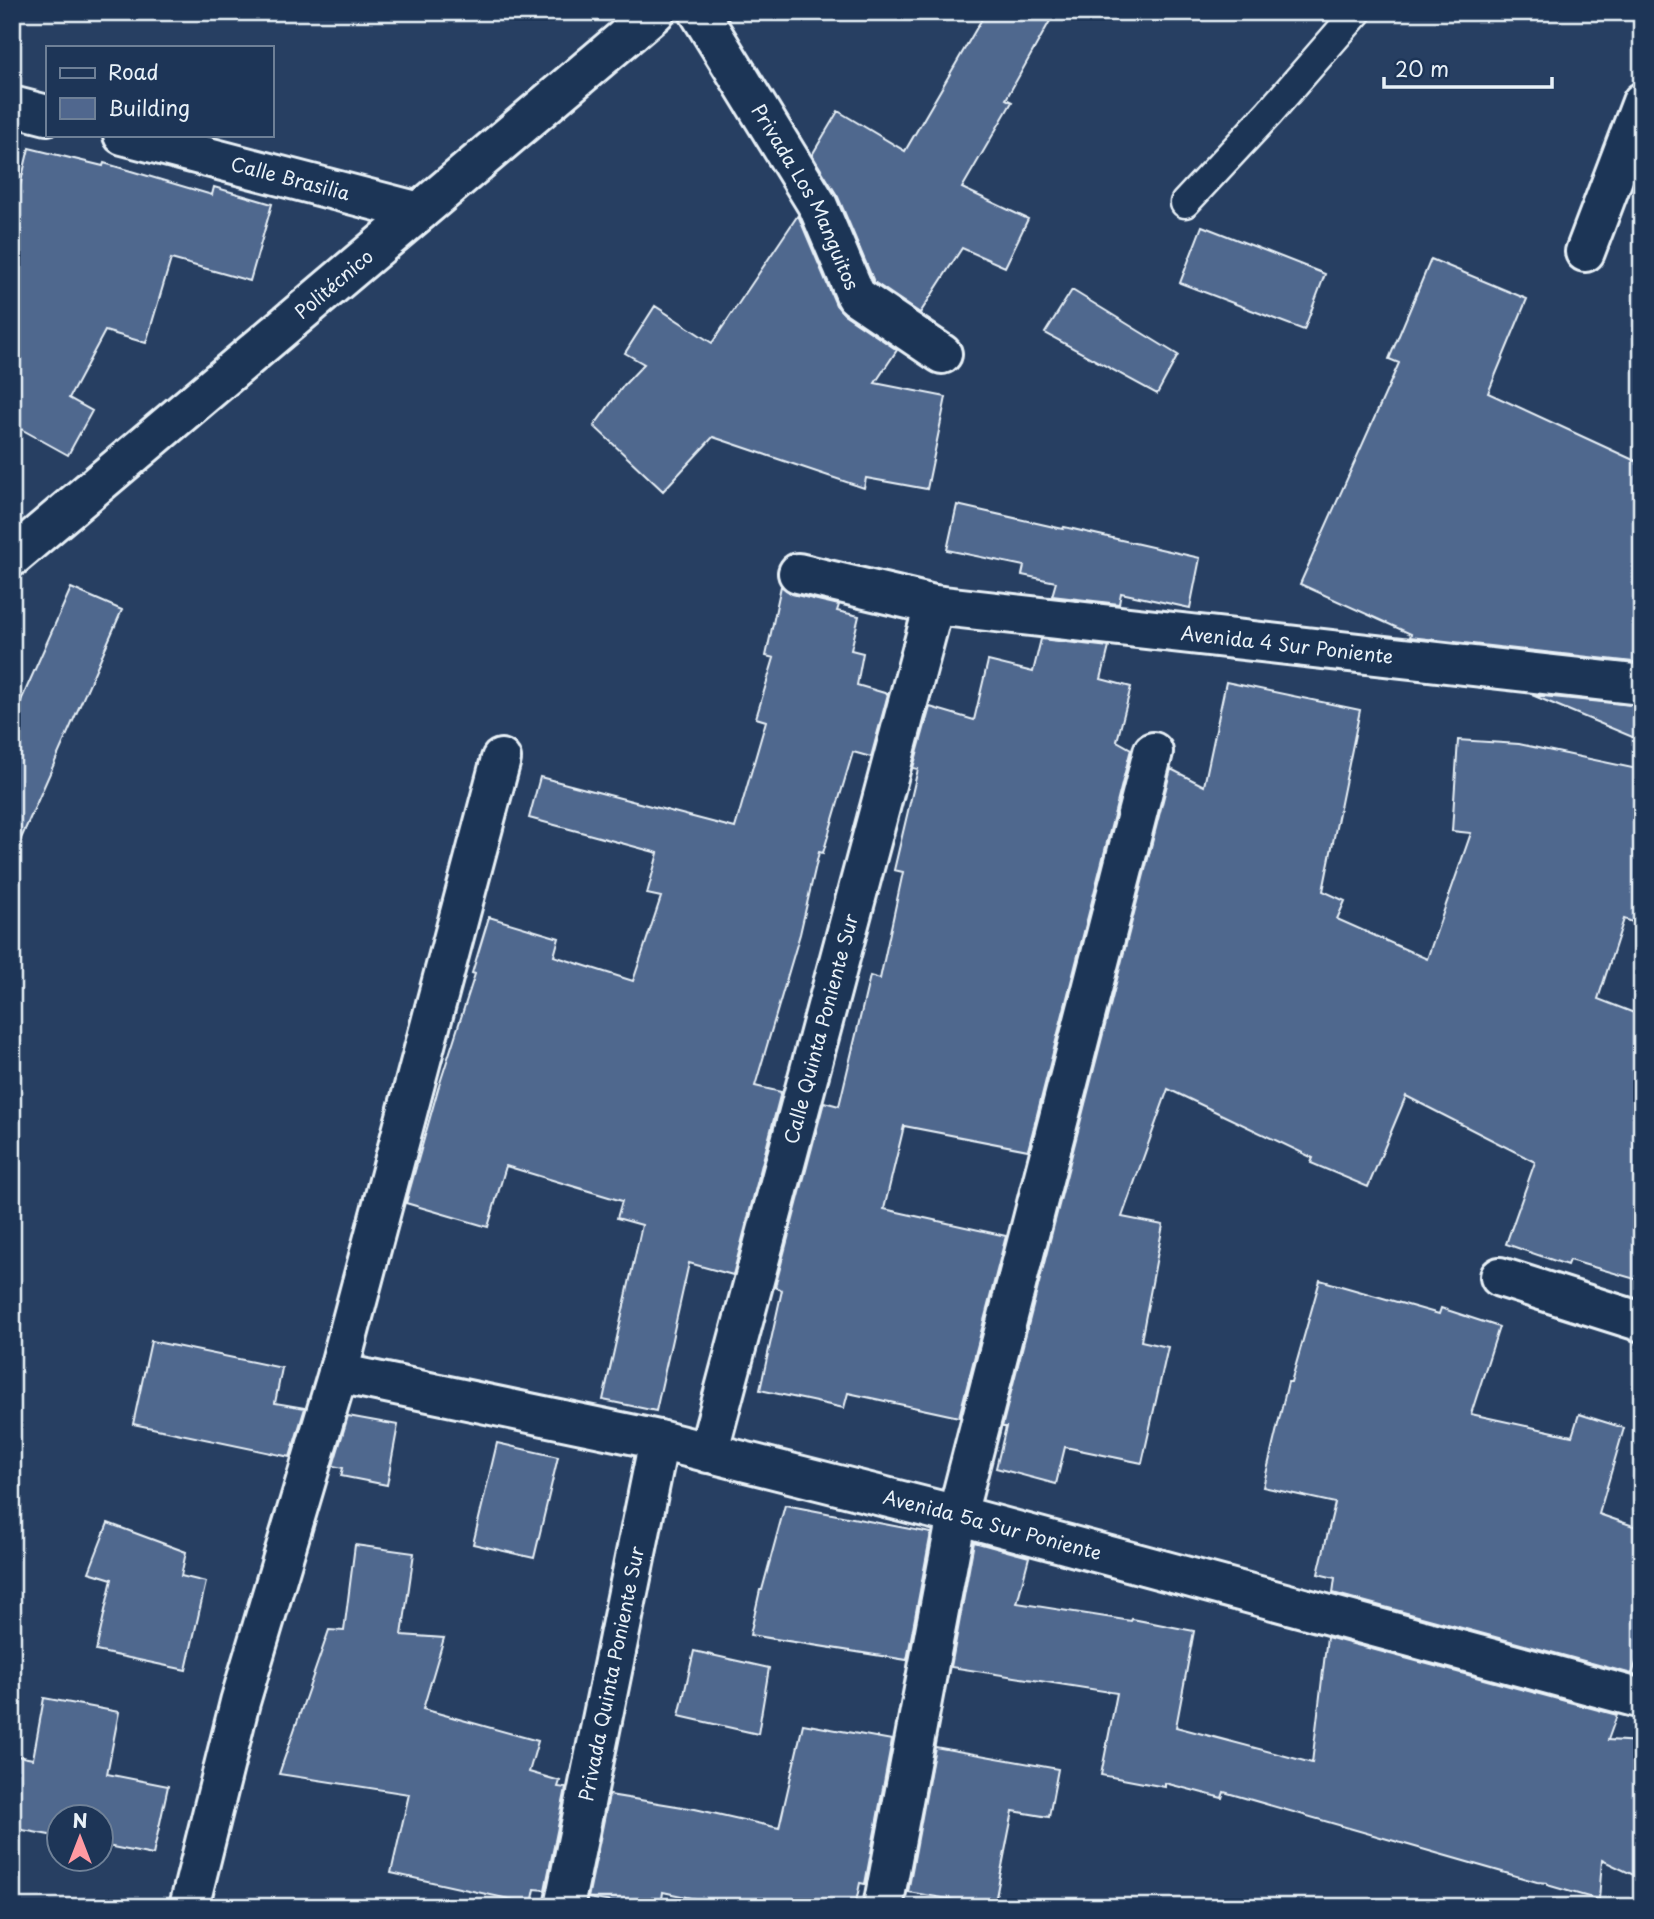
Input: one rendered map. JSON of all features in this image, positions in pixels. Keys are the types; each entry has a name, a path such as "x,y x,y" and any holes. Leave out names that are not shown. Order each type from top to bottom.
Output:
{"street":[{"name":"Politécnico","path":"12,556 655,12"},
{"name":"Privada Los Manguitos","path":"699,12 818,206 856,296 942,354"},
{"path":"1585,252 1642,103"},
{"path":"12,106 46,115"},
{"name":"Calle Brasilia","path":"127,136 419,212"},
{"name":"Avenida 4 Sur Poniente","path":"798,573 934,605 1642,685"},
{"name":"Calle Quinta Poniente Sur","path":"708,1453 934,605"},
{"path":"883,1907 957,1514 1153,752"},
{"path":"189,1907 240,1702 338,1373 501,759"},
{"path":"1500,1277 1642,1322"},
{"name":"Avenida 5a Sur Poniente","path":"338,1373 659,1440 957,1514 1642,1699"},
{"name":"Privada Quinta Poniente Sur","path":"564,1907 659,1440"}],"lane":[{"path":"1185,203 1269,113 1357,12"}],"building":[{"path":"986,12 1055,12 1006,99 1012,102 962,188 1028,219 1005,267 962,248 920,313 874,282 838,197 812,155 838,111 905,151"},
{"path":"29,148 103,166 104,163 212,195 214,187 272,204 250,281 171,259 146,343 105,331 69,398 92,411 68,455 12,424 12,219"},
{"path":"798,215 836,305 844,314 897,350 875,383 946,397 927,489 866,478 864,488 713,437 663,491 594,426 624,385 644,364 625,353 655,306 712,343"},
{"path":"1202,226 1325,274 1304,330 1180,283"},
{"path":"1431,259 1527,299 1488,393 1642,464 1642,663 1410,637 1411,634 1300,584 1399,363 1389,359"},
{"path":"1072,290 1178,355 1157,394 1045,333"},
{"path":"957,505 1200,558 1190,608 1121,593 1119,604 1052,596 1056,582 1022,575 1024,566 947,550"},
{"path":"781,586 792,594 839,605 837,611 859,616 851,650 863,653 857,685 888,694 871,757 853,752 823,853 819,852 800,934 755,1086 781,1092 733,1275 689,1263 656,1411 603,1400 642,1225 617,1218 622,1201 506,1166 488,1227 406,1203 438,1089 475,974 472,973 489,917 559,938 554,956 633,981 661,897 647,894 658,853 529,818 540,777 735,828 766,721 756,718 774,658 766,656"},
{"path":"71,588 122,610 12,859 12,721"},
{"path":"1041,639 1109,647 1101,679 1131,687 1117,741 1131,749 1028,1150 904,1126 884,1209 1006,1236 959,1417 848,1393 844,1408 760,1390 782,1290 775,1287 824,1102 839,1106 870,976 880,979 903,872 894,870 918,769 913,768 930,707 974,720 988,661 1033,672"},
{"path":"1226,682 1360,710 1323,891 1345,901 1337,919 1427,959 1471,833 1452,831 1458,740 1519,744 1642,770 1642,925 1624,919 1598,999 1642,1016 1642,1281 1569,1260 1567,1265 1506,1244 1535,1162 1406,1096 1368,1187 1311,1163 1313,1158 1168,1089 1122,1217 1163,1225 1141,1341 1168,1347 1142,1463 1065,1447 1056,1484 996,1468 1006,1427 1002,1427 1171,769 1204,786"},
{"path":"1532,695 1642,706 1642,741"},
{"path":"1320,1280 1439,1314 1441,1308 1499,1327 1471,1414 1572,1436 1579,1414 1624,1428 1599,1514 1642,1529 1642,1646 1632,1674 1333,1593 1335,1578 1318,1574 1335,1503 1263,1487 1288,1382 1291,1382"},
{"path":"151,1341 282,1368 275,1403 305,1408 290,1457 133,1424"},
{"path":"348,1416 398,1425 387,1485 341,1476 343,1468 333,1466"},
{"path":"497,1443 558,1457 534,1558 473,1544"},
{"path":"785,1505 931,1533 907,1660 750,1635"},
{"path":"108,1523 186,1552 181,1576 206,1582 186,1670 96,1651 112,1579 89,1572"},
{"path":"974,1542 1029,1557 1017,1603 1131,1621 1132,1619 1194,1631 1176,1727 1312,1763 1327,1637 1617,1715 1608,1740 1642,1742 1642,1879 1602,1860 1599,1900 1224,1792 1222,1798 1165,1783 1165,1787 1101,1775 1117,1693 951,1667"},
{"path":"355,1545 414,1553 402,1635 444,1638 423,1709 538,1741 529,1772 560,1781 558,1787 566,1788 545,1890 535,1889 532,1904 391,1873 409,1794 279,1774 329,1630 344,1631"},
{"path":"694,1651 769,1668 758,1734 679,1716"},
{"path":"44,1698 119,1712 107,1774 168,1786 153,1855 116,1848 116,1804 46,1804 46,1834 12,1828 12,1755 33,1759"},
{"path":"803,1724 892,1740 865,1884 860,1883 855,1907 732,1907 663,1892 661,1907 642,1907 588,1898 609,1795 695,1809 779,1828"},
{"path":"935,1747 1058,1769 1049,1817 1013,1811 994,1907 908,1892"}]}
